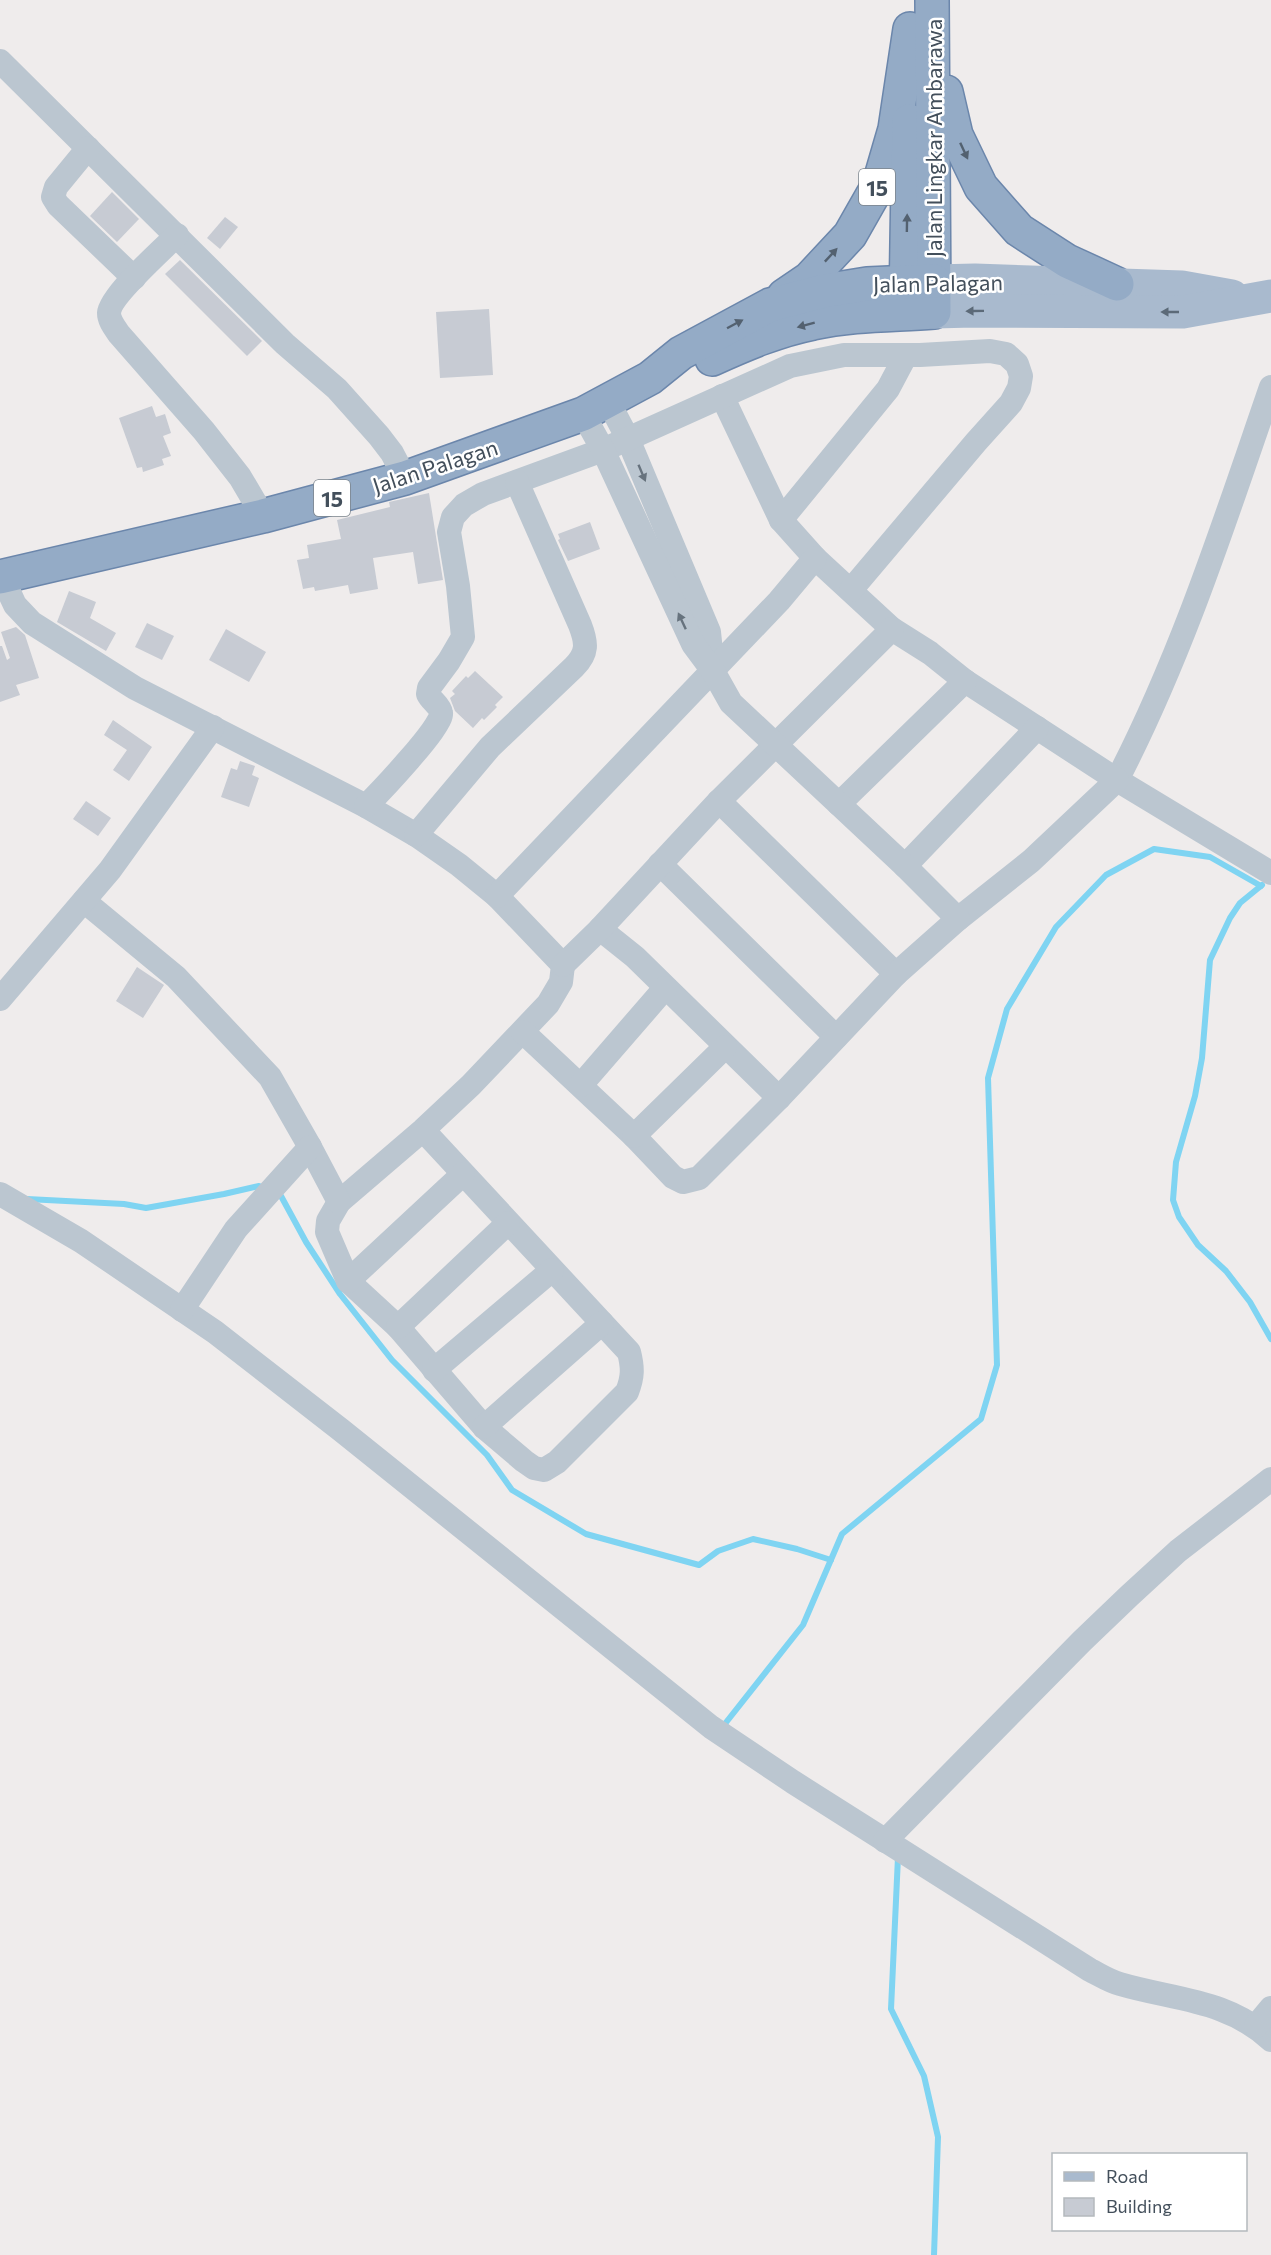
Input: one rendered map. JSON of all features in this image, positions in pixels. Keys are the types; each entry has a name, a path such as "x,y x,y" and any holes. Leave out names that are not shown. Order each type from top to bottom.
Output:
{"highway":[{"name":"Jalan Lingkar Ambarawa","path":"920,297 918,21 932,0"},
{"path":"918,21 956,135 981,188 1019,230 1067,261 1118,284"},
{"name":"15","path":"770,306 808,279 850,235 879,184 895,129 918,21"},
{"name":"Jalan Palagan","path":"1,577 263,516 405,478 596,408 650,378 681,353 770,306 824,291 867,284 920,297"},
{"name":"Jalan Palagan","path":"650,378 691,368 754,340 813,323 861,315 920,297"}],"main road":[{"name":"Jalan Palagan","path":"920,297 975,280 1182,286 1260,298"},
{"name":"Jalan Palagan","path":"920,297 973,311 1183,312 1260,298"}],"street":[{"path":"0,61 285,344 337,389 392,453 405,478"},
{"path":"88,148 56,187 53,197 58,205 134,278"},
{"path":"177,235 111,304 109,314 111,322 204,430 240,477 263,516"},
{"path":"366,806 441,719 438,706 428,694 429,688 463,637 449,532 453,517 464,505 483,494 603,450 790,366 844,355 990,351 1006,354 1017,364 1021,376 1011,403 851,590"},
{"path":"781,520 888,389 906,355"},
{"path":"523,1032 581,1085 674,1177 683,1182 699,1178 779,1098 896,974 958,919 1031,861 1117,780 1138,738 1199,597 1271,387"},
{"path":"722,396 781,520 815,558 892,629 930,652 965,681 1117,780 1268,871"},
{"path":"596,408 628,439 709,632 713,670"},
{"path":"596,408 603,450 693,644 713,670 731,703 905,866 958,919"},
{"path":"416,835 490,747 585,654 586,647 580,625 517,482"},
{"path":"497,896 779,601 815,558"},
{"path":"1,577 15,605 32,622 135,688 366,806 416,835 459,865 497,896 562,965"},
{"path":"423,1130 629,1352 633,1368 632,1380 627,1392 557,1462 544,1470 534,1468 484,1427 398,1327 348,1281 327,1232 328,1221 339,1202 471,1086 523,1032 548,1004 561,982 562,965 600,929 719,801 892,629"},
{"path":"839,804 965,681"},
{"path":"1,996 110,870 213,727"},
{"path":"905,866 1037,728"},
{"path":"719,801 896,974"},
{"path":"660,864 836,1037"},
{"path":"84,901 176,977 270,1077 339,1202"},
{"path":"600,929 635,957 779,1098"},
{"path":"581,1085 665,988"},
{"path":"634,1136 725,1047"},
{"path":"182,1310 236,1229 310,1146"},
{"path":"348,1281 463,1174"},
{"path":"0,1194 81,1241 215,1332 349,1436 711,1727 891,1835 1090,1970 1118,1984 1221,2008 1266,2024"},
{"path":"398,1327 508,1223"},
{"path":"434,1370 552,1270"},
{"path":"484,1427 602,1323"},
{"path":"891,1835 1129,1596 1179,1551 1271,1479"}],"building":[{"path":"112,192 139,219 117,242 90,216"},
{"path":"225,217 238,227 220,249 207,238"},
{"path":"180,260 262,341 247,356 165,274"},
{"path":"489,309 493,375 440,378 436,312"},
{"path":"152,406 156,417 165,414 171,433 163,436 171,456 162,459 164,465 143,472 142,467 137,468 119,418"},
{"path":"429,493 443,580 418,584 413,552 373,558 378,589 350,594 348,585 315,591 314,587 303,589 297,560 309,558 307,545 341,539 337,520 390,507 389,502"},
{"path":"590,522 600,549 568,561 558,540 560,539 558,534"},
{"path":"69,591 96,602 90,618 116,633 106,651 57,622"},
{"path":"147,623 174,636 162,660 135,647"},
{"path":"16,627 25,635 39,678 16,685 20,695 0,702 0,646 7,660 10,658 1,632"},
{"path":"226,629 266,652 249,682 209,660"},
{"path":"475,671 503,697 495,705 497,707 473,728 455,711 450,698 455,694 452,691 466,676 468,678"},
{"path":"113,720 152,747 129,781 113,770 127,750 104,735"},
{"path":"240,761 255,766 252,775 259,778 249,807 221,797 231,768 237,770"},
{"path":"86,801 111,818 98,836 73,819"},
{"path":"137,967 164,985 143,1018 116,1001"}],"waterway":[{"path":"727,1727 724,1725 803,1625 842,1534 981,1419 997,1365 988,1078 1007,1009 1056,927 1106,875 1154,849 1210,857 1261,886"},
{"path":"1262,885 1240,903 1230,918 1210,960 1202,1058 1195,1096 1176,1162 1173,1200 1179,1217 1198,1245 1226,1271 1250,1302 1271,1339"},
{"path":"27,1199 124,1204 146,1208 259,1186 266,1189"},
{"path":"275,1194 281,1196 306,1242 340,1294 392,1360 487,1455 512,1490 586,1534 699,1565 718,1551 753,1539 831,1560"},
{"path":"898,1857 891,2009 924,2076 938,2137 934,2255"}]}
